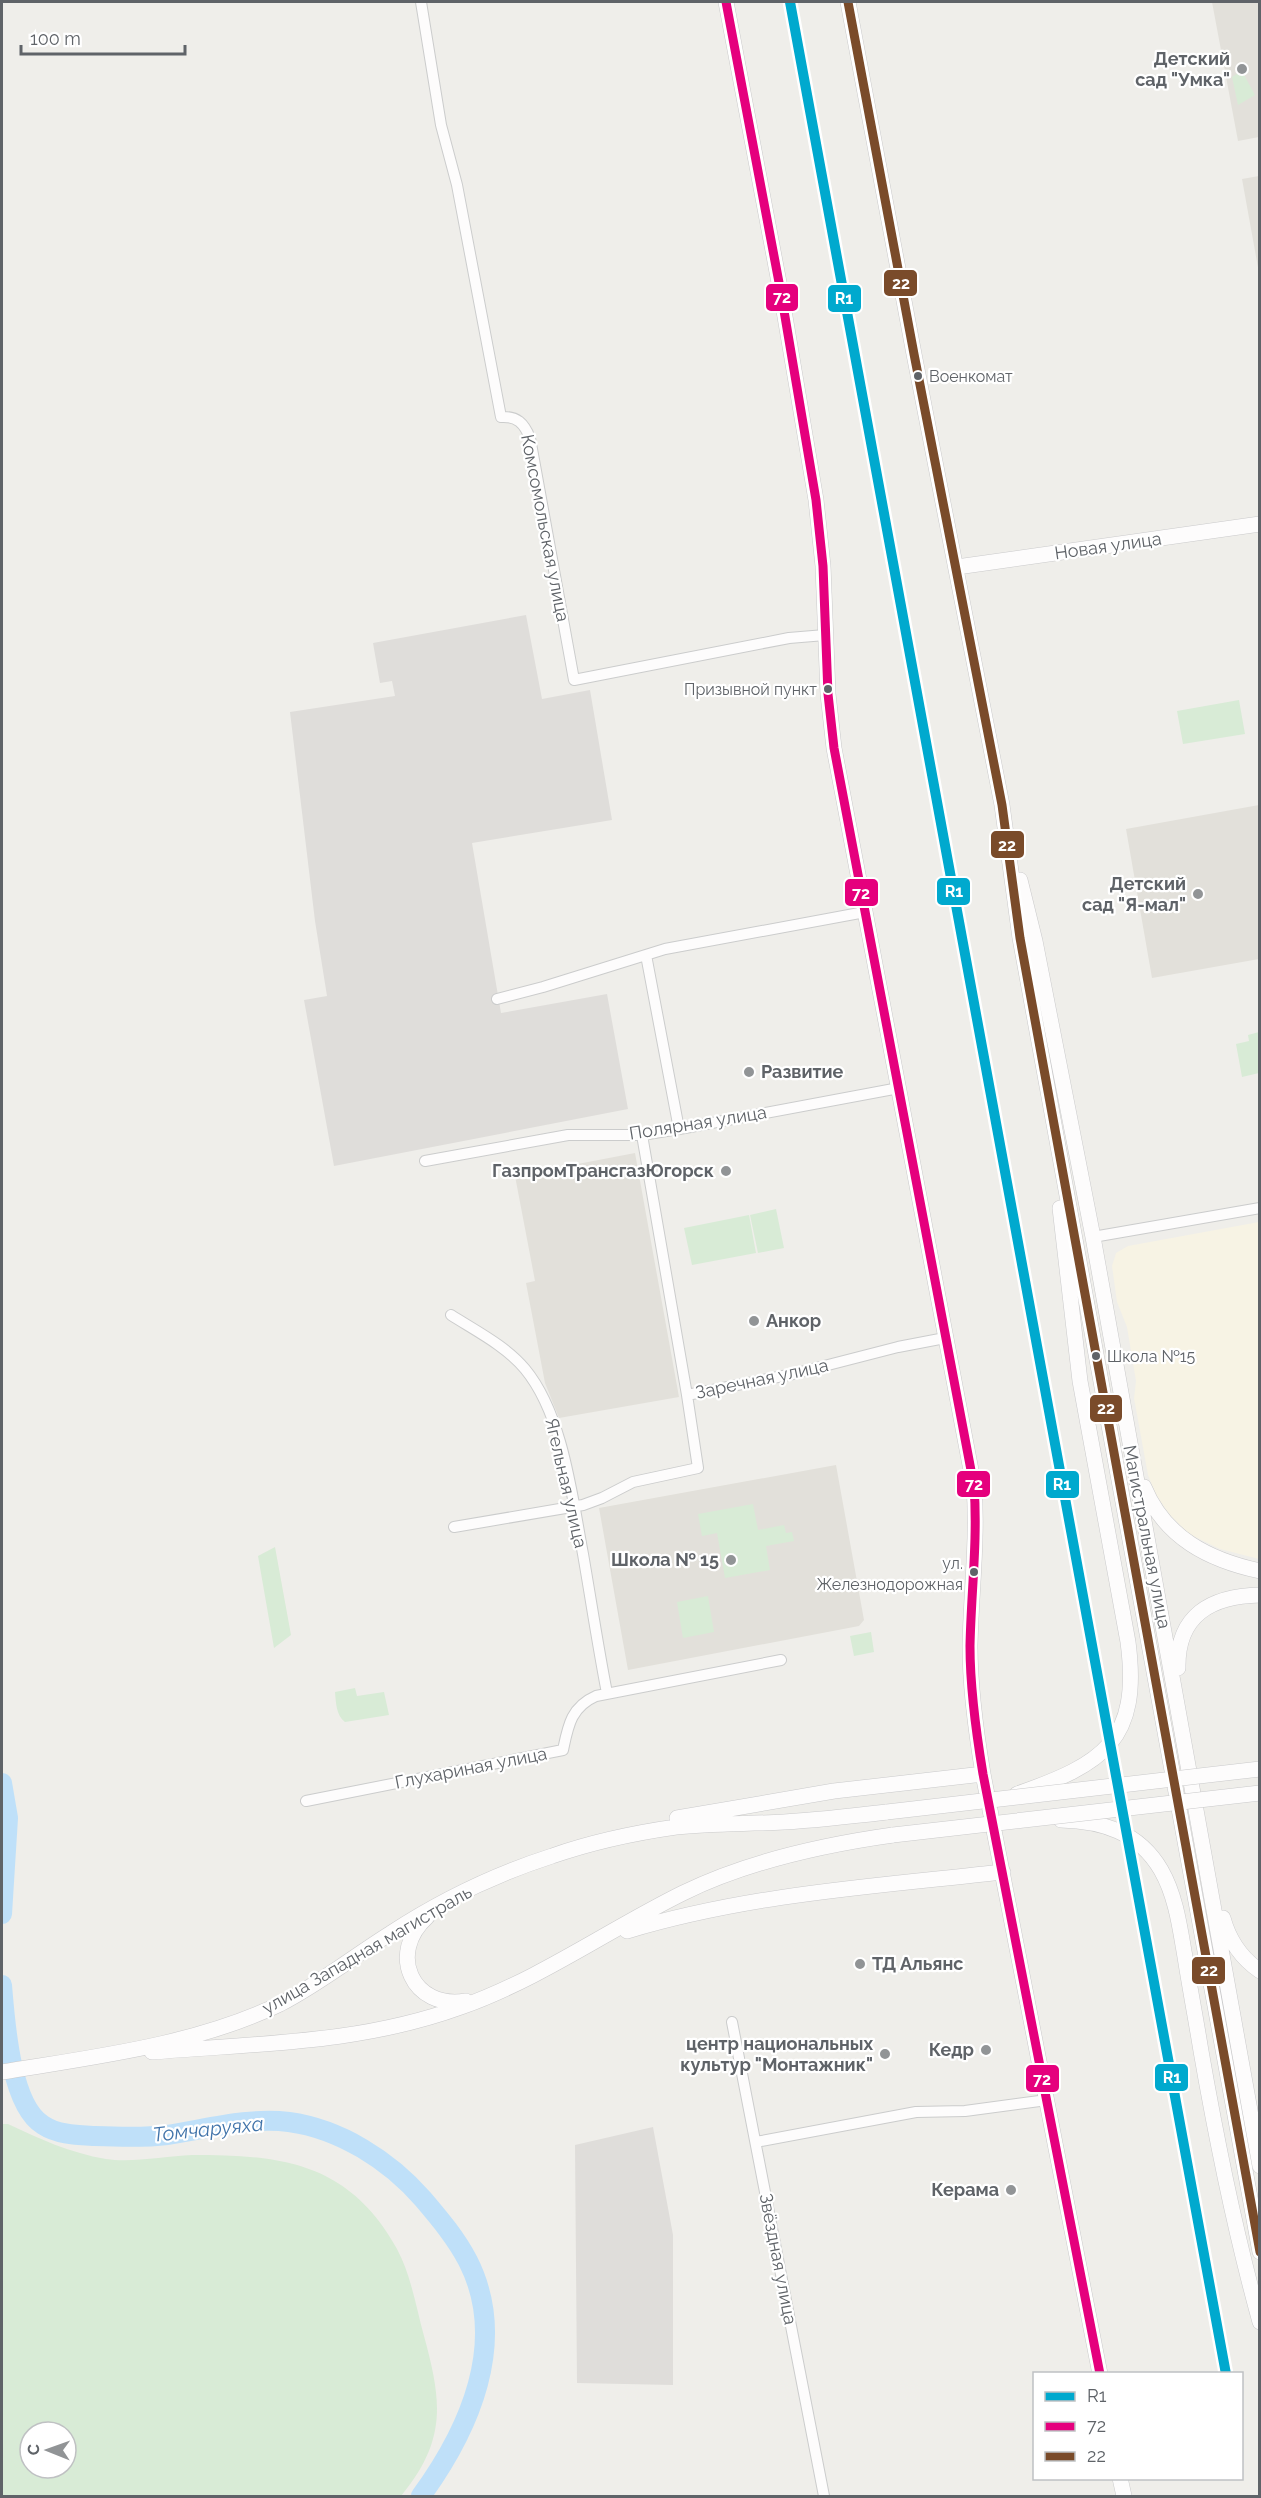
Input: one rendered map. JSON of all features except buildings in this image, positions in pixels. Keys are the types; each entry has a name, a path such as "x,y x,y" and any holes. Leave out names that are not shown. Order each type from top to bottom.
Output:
{"main road":[{"path":"726,2 806,435 820,531 828,694 834,748 967,1447 976,1509 970,1648 974,1711 983,1774 1100,2372"},
{"name":"Магистральная улица","path":"848,2 1002,805 1035,941 1093,1238 1259,2163"},
{"name":"Новая улица","path":"957,567 1260,524"},
{"name":"Магистральная улица","path":"1002,805 1020,938 1260,2252"},
{"path":"1009,1797 1084,1767 1108,1747 1127,1714 1132,1676 1128,1642 1077,1356 1059,1195 1039,1081 1031,998"},
{"path":"1129,1439 1147,1493 1161,1518 1175,1533 1196,1550 1210,1557 1260,1571"},
{"path":"1187,1760 1186,1721 1178,1664 1180,1644 1185,1629 1197,1614 1219,1601 1238,1596 1260,1595"},
{"path":"1009,1797 1260,1769"},
{"path":"551,1856 618,1830 654,1822 834,1791 983,1774"},
{"path":"1028,1819 1260,1793"},
{"name":"улица Западная магистраль","path":"2,2072 96,2056 215,2029 260,2013 301,1992 390,1933 448,1900 491,1879 551,1856 625,1836 678,1827 784,1822 1009,1797"},
{"path":"1028,1819 1078,1821 1108,1826 1132,1839 1161,1869 1169,1887 1180,1928 1218,2151 1260,2322"},
{"name":"улица Западная магистраль","path":"96,2056 330,2039 412,2022 490,1996 544,1970 684,1892 722,1876 811,1849 892,1835 1028,1819"},
{"path":"1198,1824 1212,1867 1227,1932 1238,1950 1260,1971"},
{"path":"596,1940 659,1921 759,1900 841,1888 1003,1872"},
{"path":"448,1900 420,1923 411,1935 407,1962 411,1977 424,1992 444,2001 462,2002 490,1996"},
{"path":"1259,2163 1260,2135"},
{"path":"1120,2480 1124,2496"}],"street":[{"name":"Комсомольская улица","path":"421,2 441,125 457,184 501,417 515,418 523,423 530,438 574,680 789,639 825,635"},
{"path":"496,999 685,945 865,912"},
{"path":"646,955 679,1129"},
{"name":"Полярная улица","path":"425,1161 568,1136 642,1135 899,1088"},
{"path":"642,1135 687,1395"},
{"path":"1093,1238 1260,1208"},
{"name":"Ягельная улица","path":"452,1315 514,1358 537,1386 555,1428 574,1507 607,1693"},
{"name":"Заречная улица","path":"454,1527 574,1507 592,1502 633,1482 699,1468 687,1395 793,1374 898,1347 945,1338"},
{"name":"Глухариная улица","path":"306,1801 563,1750 574,1711 587,1700 607,1693 781,1660"},
{"name":"Звёздная улица","path":"732,2022 824,2496"},
{"path":"756,2142 916,2112 965,2111 1047,2100"}],"shaded area":[{"name":"Детский сад \"Умка\"","path":"1212,2 1259,2 1259,137 1238,141"},
{"path":"1260,176 1259,273 1242,179"},
{"path":"526,615 542,699 590,690 612,820 472,843 501,1013 607,994 628,1109 334,1166 304,1000 327,996 315,921 290,712 395,696 392,681 380,683 373,643"},
{"name":"Детский сад \"Я-мал\"","path":"1259,805 1259,959 1152,978 1126,829"},
{"path":"635,1153 679,1397 559,1418 545,1383 526,1283 535,1281 515,1176"},
{"path":"1259,1222 1259,1559 1220,1549 1189,1534 1169,1514 1156,1495 1148,1475 1134,1398 1136,1381 1127,1327 1117,1302 1112,1266 1116,1253 1128,1246"},
{"name":"Школа № 15","path":"836,1465 864,1620 859,1626 628,1670 599,1508"},
{"path":"653,2127 673,2235 673,2385 577,2383 575,2145"}],"green space":[{"path":"1242,71 1255,95 1238,105 1232,77"},
{"path":"1239,700 1245,734 1183,744 1177,711"},
{"path":"1259,1032 1259,1073 1242,1077 1236,1044 1249,1041 1248,1035"},
{"path":"776,1209 784,1248 758,1253 750,1215"},
{"path":"749,1215 756,1253 692,1265 684,1228"},
{"path":"753,1504 758,1530 784,1525 786,1533 792,1532 794,1541 766,1546 770,1570 725,1578 717,1533 702,1536 698,1514"},
{"path":"275,1547 291,1635 274,1648 258,1556"},
{"path":"708,1596 714,1632 683,1638 677,1602"},
{"path":"871,1632 874,1652 854,1656 850,1636"},
{"path":"355,1688 357,1696 384,1692 389,1715 345,1722 338,1712 335,1692"},
{"path":"2,2124 8,2124 68,2149 106,2159 224,2155 283,2162 310,2169 335,2181 357,2198 378,2220 402,2259 410,2280 430,2360 437,2401 437,2420 427,2457 401,2496 2,2496"}],"waterway":[{"name":"Томчаруяха","path":"2,1783 8,1818 2,1914"},
{"name":"Томчаруяха","path":"2,1985 11,2061 16,2081 32,2115 43,2125 62,2133 75,2135 131,2137 167,2135 258,2121 289,2122 308,2126 345,2139 379,2159 410,2185 436,2214 468,2261 480,2292 485,2323 484,2354 478,2384 468,2414 454,2443 421,2496"}],"transit line":[{"name":"72","path":"726,2 781,293 816,500 823,566 828,694 834,748 974,1486 975,1526 970,1662 980,1758 1100,2372"},
{"name":"R1","path":"790,2 1226,2372"},
{"name":"22","path":"848,2 1002,805 1020,938 1260,2252"}],"place":[{"name":"Детский сад \"Умка\"","path":"1242,69"},
{"name":"Военкомат","path":"918,376"},
{"name":"Призывной пункт","path":"828,689"},
{"name":"Детский сад \"Я-мал\"","path":"1198,894"},
{"name":"Развитие","path":"749,1072"},
{"name":"ГазпромТрансгазЮгорск","path":"726,1171"},
{"name":"Анкор","path":"754,1321"},
{"name":"Школа №15","path":"1096,1356"},
{"name":"Школа № 15","path":"731,1560"},
{"name":"ул. Железнодорожная","path":"974,1572"},
{"name":"ТД Альянс","path":"860,1964"},
{"name":"Кедр","path":"986,2050"},
{"name":"центр национальных культур \"Монтажник\"","path":"885,2054"},
{"name":"Керама","path":"1011,2190"}]}
